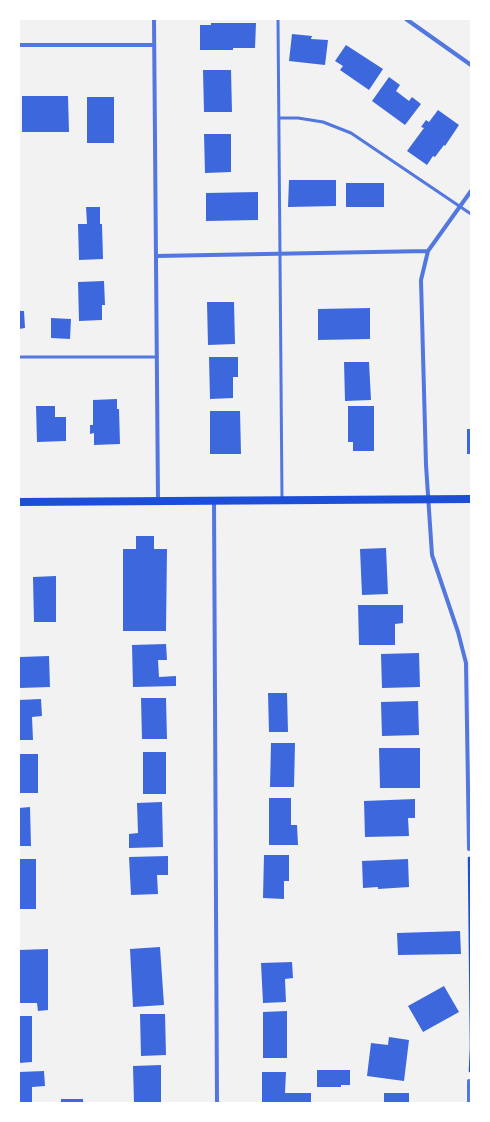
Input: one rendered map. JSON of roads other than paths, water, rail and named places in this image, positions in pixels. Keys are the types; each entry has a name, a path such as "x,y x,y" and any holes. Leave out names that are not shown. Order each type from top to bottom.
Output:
{"main road":[{"path":"19,502 471,499"}],"street":[{"path":"154,19 158,501"},
{"path":"406,19 471,65"},
{"path":"19,45 154,45"},
{"path":"469,850 466,663 458,632 432,555 428,499 421,280 428,251 471,191"},
{"path":"156,256 428,251"},
{"path":"214,501 217,1103"},
{"path":"469,1081 469,1103"}],"lane":[{"path":"278,19 282,500"},
{"path":"280,118 298,118 323,122 351,133 471,214"},
{"path":"19,357 157,357"}]}
